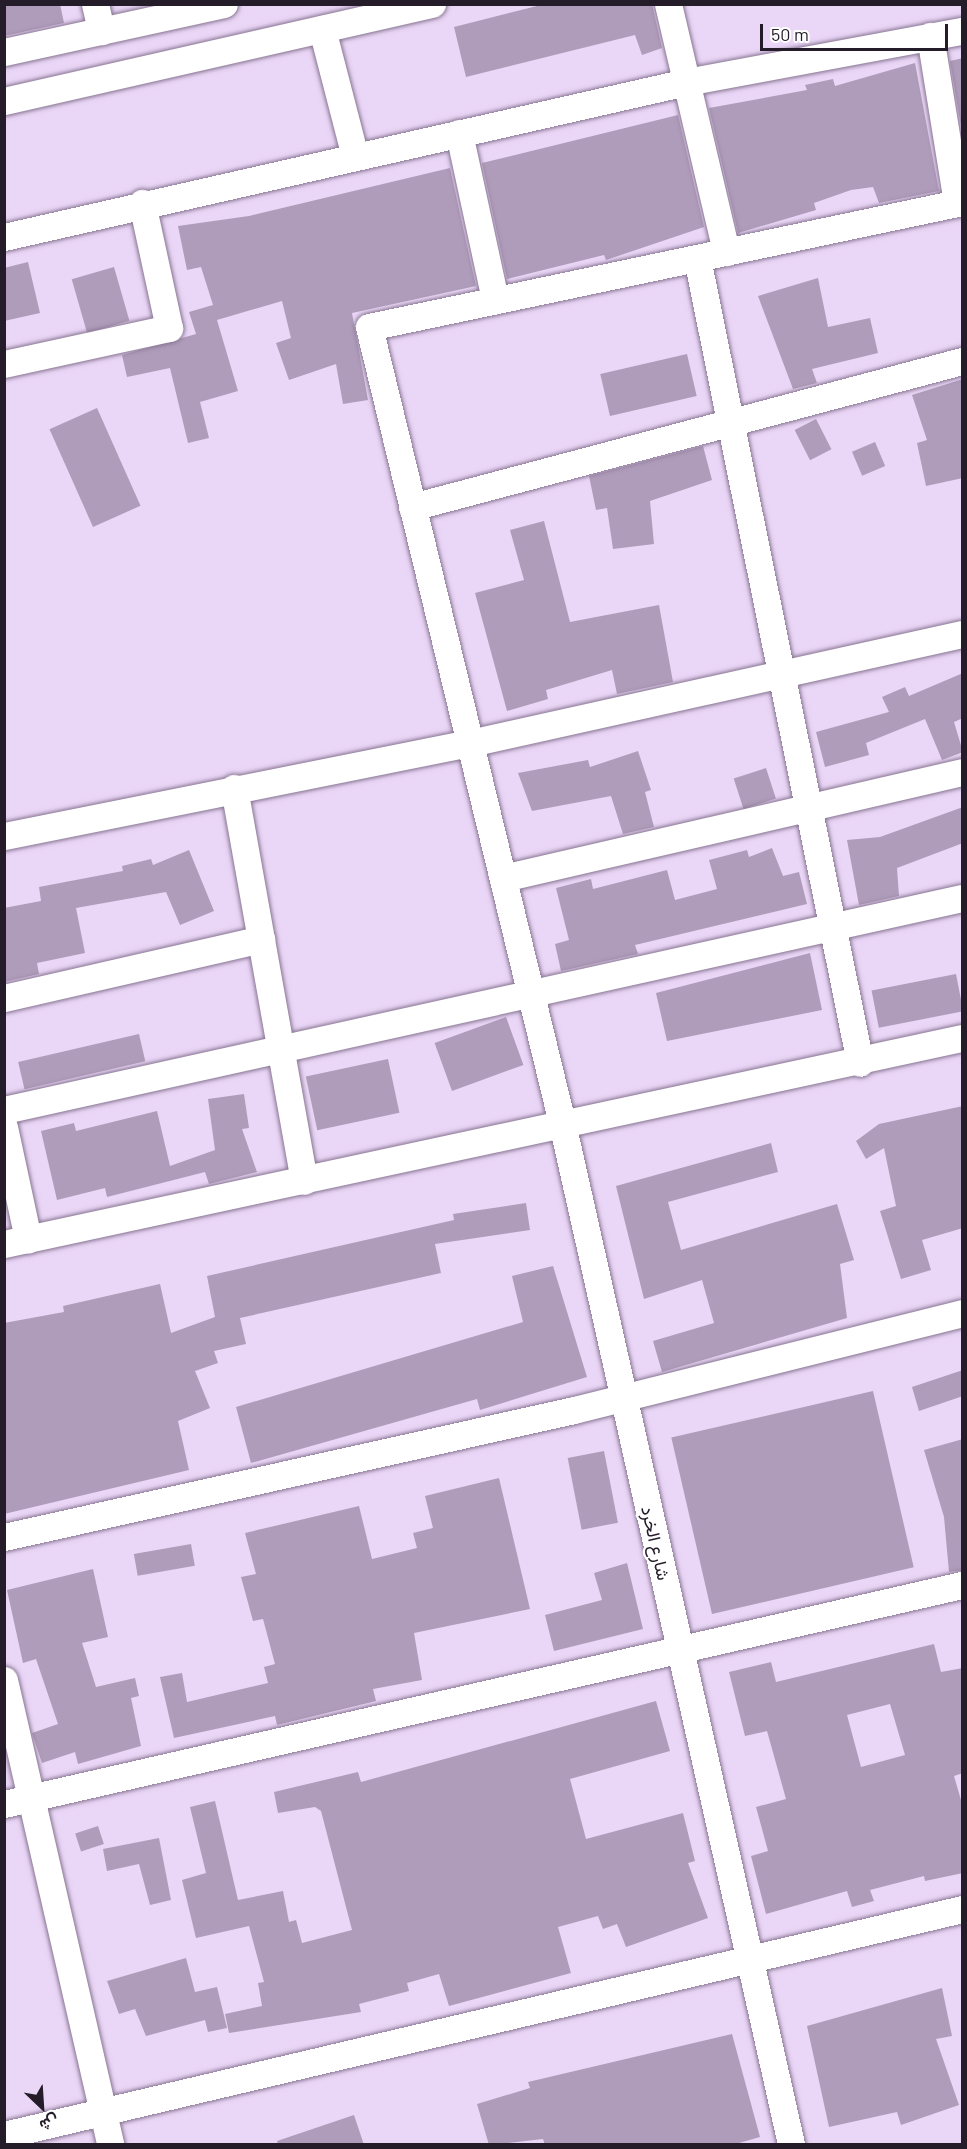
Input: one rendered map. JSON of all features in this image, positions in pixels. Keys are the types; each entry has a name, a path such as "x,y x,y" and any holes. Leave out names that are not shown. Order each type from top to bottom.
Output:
{"street":[{"path":"95,4 101,31"},
{"path":"4,52 224,4"},
{"path":"4,101 432,4"},
{"path":"668,4 726,252"},
{"path":"322,29 355,157"},
{"path":"4,237 142,203 686,82 963,31"},
{"path":"459,133 495,300 960,202 930,36"},
{"path":"4,364 169,328 142,203"},
{"path":"697,258 860,1063"},
{"name":"شارع الخرد","path":"495,300 369,327 563,1127 791,2145"},
{"path":"412,507 963,361"},
{"path":"4,836 234,788 470,743 963,634"},
{"path":"503,878 963,772"},
{"path":"234,788 304,1181"},
{"path":"4,1110 532,997 963,898"},
{"path":"4,998 261,939"},
{"path":"4,1127 16,1241 563,1127 860,1063 963,1038"},
{"path":"4,1537 623,1396 963,1313"},
{"path":"4,1804 963,1585"},
{"path":"4,1680 111,2145"},
{"path":"4,2135 963,1909"}],"building":[{"path":"4,4 60,4 64,23 4,36"},
{"path":"545,4 652,4 662,48 642,55 635,35 466,77 454,27"},
{"path":"963,58 963,138 950,61"},
{"path":"915,63 939,191 879,203 873,187 851,190 814,203 816,210 738,233 709,108 807,90 805,85 833,79 835,86"},
{"path":"678,115 704,227 606,260 604,255 507,279 482,163"},
{"path":"450,168 476,286 352,313 368,400 343,404 336,364 289,380 276,343 291,338 282,301 217,320 238,391 200,402 209,438 188,443 170,368 127,377 122,355 196,334 189,312 213,305 201,267 187,270 178,226 249,216"},
{"path":"28,262 40,313 4,321 4,268"},
{"path":"114,267 129,321 87,333 72,279"},
{"path":"818,278 828,327 870,318 878,353 812,369 817,383 793,389 758,296"},
{"path":"687,354 697,396 610,416 600,374"},
{"path":"963,379 963,478 926,486 917,443 927,440 912,395"},
{"path":"97,408 141,506 93,527 49,429"},
{"path":"816,419 831,449 810,460 795,430"},
{"path":"875,442 885,466 862,476 852,452"},
{"path":"703,446 712,480 650,501 654,544 613,549 607,508 596,510 589,476"},
{"path":"544,521 570,622 659,605 673,682 617,694 612,670 546,690 548,699 507,711 475,593 524,580 510,530"},
{"path":"963,673 963,718 954,722 963,752 942,760 925,719 866,743 869,755 825,767 816,732 889,712 882,697 905,687 909,696"},
{"path":"638,751 651,790 645,792 654,827 623,834 611,796 532,811 518,773 588,760 590,767"},
{"path":"766,768 776,798 744,809 734,779"},
{"path":"963,807 963,843 897,868 899,896 859,905 847,840 880,837"},
{"path":"772,848 783,876 799,872 807,904 635,945 638,954 561,971 555,944 569,940 556,888 591,879 593,889 667,870 675,900 717,889 709,860 747,850 749,857"},
{"path":"189,850 214,911 180,925 166,892 76,908 85,953 37,963 39,974 4,982 4,908 41,901 39,887 123,871 122,866 151,859 153,865"},
{"path":"810,953 822,1010 667,1041 656,993"},
{"path":"956,974 962,1012 879,1028 872,990"},
{"path":"506,1017 523,1065 452,1091 435,1043"},
{"path":"139,1034 145,1061 24,1089 18,1062"},
{"path":"388,1059 399,1113 317,1130 306,1076"},
{"path":"244,1094 249,1128 242,1129 257,1172 209,1184 205,1172 107,1197 105,1188 57,1200 41,1131 74,1123 76,1131 157,1111 170,1166 215,1150 208,1099"},
{"path":"963,1106 963,1228 922,1240 931,1270 901,1279 880,1211 896,1206 884,1148 866,1159 856,1141 879,1124"},
{"path":"771,1143 778,1172 668,1202 681,1250 837,1204 854,1260 840,1264 847,1318 662,1372 653,1341 714,1323 702,1280 644,1299 616,1186"},
{"path":"526,1203 530,1230 435,1244 441,1273 240,1318 246,1344 214,1351 218,1363 195,1371 210,1408 178,1421 189,1470 4,1514 4,1323 64,1312 63,1306 160,1284 171,1333 215,1317 207,1276 454,1220 453,1214"},
{"path":"553,1266 587,1377 480,1410 477,1399 251,1463 236,1407 523,1322 512,1276"},
{"path":"963,1370 963,1396 919,1411 912,1387"},
{"path":"873,1391 914,1567 712,1614 671,1438"},
{"path":"963,1439 963,1570 949,1572 944,1517 924,1450"},
{"path":"604,1451 618,1523 582,1530 568,1458"},
{"path":"499,1478 530,1609 414,1633 422,1680 373,1689 376,1701 277,1725 275,1716 174,1738 160,1677 182,1673 187,1702 268,1683 264,1667 275,1664 263,1619 253,1621 241,1577 256,1574 245,1533 359,1506 372,1559 417,1548 413,1533 433,1528 425,1496"},
{"path":"191,1544 195,1566 138,1576 134,1554"},
{"path":"627,1563 643,1629 554,1651 545,1615 602,1600 594,1573"},
{"path":"93,1569 108,1637 82,1643 96,1687 135,1678 139,1696 131,1698 141,1746 78,1764 75,1752 42,1763 32,1733 58,1724 36,1659 23,1663 7,1590"},
{"path":"934,1644 941,1672 963,1668 963,1773 954,1776 963,1807 963,1873 925,1881 924,1876 870,1890 874,1901 852,1907 847,1891 766,1914 751,1856 768,1851 756,1807 786,1799 767,1731 745,1736 729,1672 771,1662 776,1682","holes":["890,1704 905,1755 861,1767 847,1715"]},
{"path":"656,1701 670,1751 570,1779 586,1839 683,1813 695,1861 688,1863 708,1918 626,1947 617,1924 603,1929 598,1916 558,1927 571,1973 449,2006 439,1974 407,1983 409,1991 359,2004 361,2012 229,2033 225,2014 262,2006 258,1983 264,1982 249,1926 196,1938 182,1880 206,1873 190,1807 215,1801 238,1900 283,1891 289,1922 296,1920 302,1943 352,1930 321,1811 315,1807 278,1813 274,1792 358,1772 361,1782"},
{"path":"98,1826 104,1844 81,1851 75,1833"},
{"path":"159,1838 171,1900 150,1905 139,1864 107,1871 103,1849"},
{"path":"186,1958 195,1992 217,1987 227,2028 208,2032 205,2020 146,2036 135,2009 119,2014 107,1981"},
{"path":"942,1988 952,2036 936,2039 959,2105 901,2125 897,2112 829,2127 807,2026"},
{"path":"732,2034 760,2137 732,2145 545,2145 543,2139 489,2145 477,2104 530,2088 528,2082"},
{"path":"354,2115 364,2145 278,2145 277,2141"}]}
